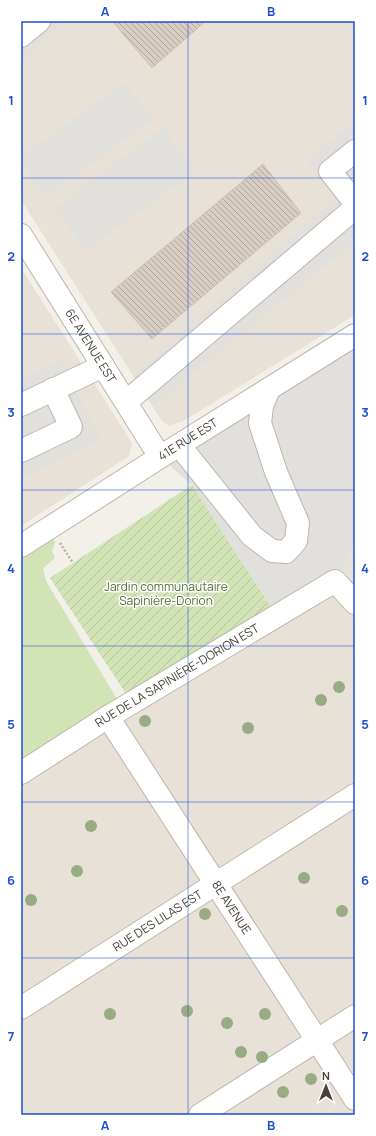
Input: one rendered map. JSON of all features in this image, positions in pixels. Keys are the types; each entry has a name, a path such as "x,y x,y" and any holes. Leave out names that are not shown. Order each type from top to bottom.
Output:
{"street":[{"path":"21,36 39,21"},
{"path":"355,151 330,171 355,203"},
{"path":"126,402 355,208"},
{"name":"6E AVENUE EST","path":"21,235 160,457"},
{"name":"41E RUE EST","path":"21,546 355,335"},
{"path":"21,404 103,366"},
{"path":"21,451 71,427 53,389"},
{"path":"179,445 252,536 272,551 286,552 296,541 298,523 276,472 260,423 262,406 269,389"},
{"name":"RUE DE LA SAPINIÈRE-DORION EST","path":"21,773 108,717 335,581 355,603"},
{"name":"8E AVENUE","path":"108,717 355,1099"},
{"name":"RUE DES LILAS EST","path":"21,1008 355,795"},
{"path":"200,1115 355,1016"}],"path":[{"path":"50,527 73,563"}],"shaded area":[{"path":"21,21 355,21 355,315 185,420 170,426 162,421 21,200"},
{"path":"21,21 65,21 21,62"},
{"path":"125,82 153,120 45,196 21,162 21,157"},
{"path":"355,120 355,242 153,406 133,376 336,197 306,161"},
{"path":"163,128 195,171 86,251 55,208"},
{"path":"21,268 132,443 129,456 21,526"},
{"path":"355,335 355,544 335,581 277,616 192,485 160,457"},
{"path":"60,360 100,440 21,479 21,379"},
{"path":"355,544 355,1115 21,1115 21,773"}],"green space":[{"name":"Jardin communautaire Sapinière-Dorion","path":"192,485 277,616 132,703 50,578"},
{"path":"52,537 55,542 52,551 55,558 43,568 46,581 117,699 21,760 21,556"}],"building":[{"path":"206,21 152,68 113,22"},
{"path":"263,164 301,213 152,339 111,292"}]}
